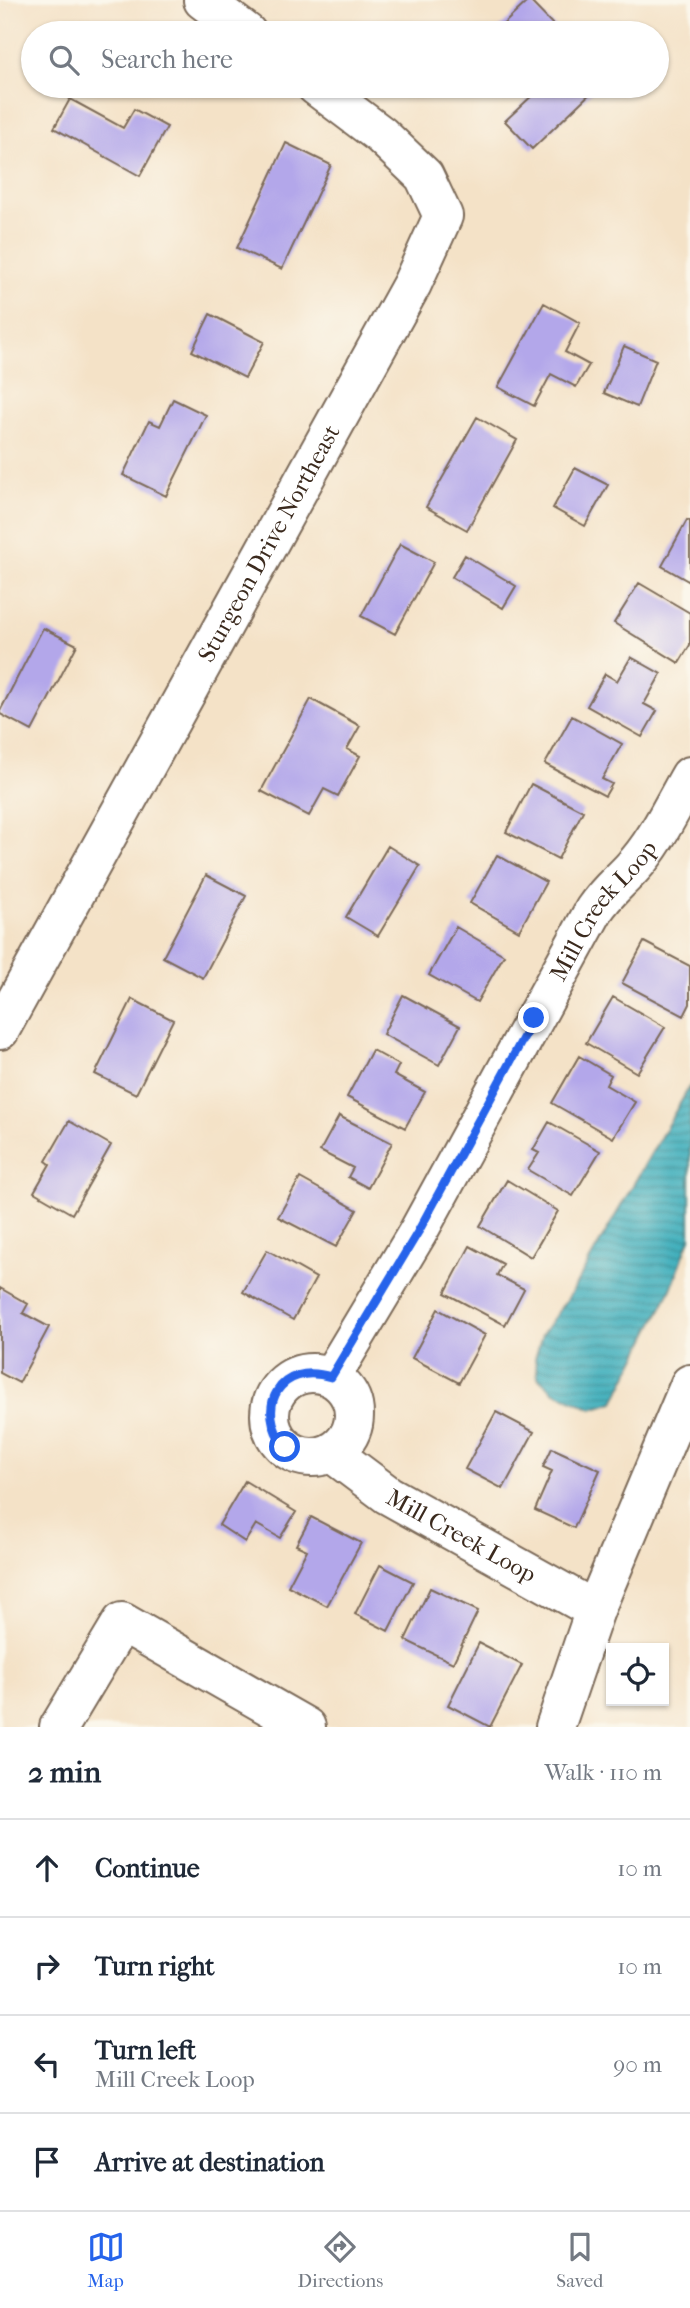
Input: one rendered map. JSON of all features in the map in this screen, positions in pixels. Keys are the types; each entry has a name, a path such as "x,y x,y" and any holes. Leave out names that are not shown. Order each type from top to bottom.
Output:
{"street":[{"path":"203,0 231,21"},
{"name":"Sturgeon Drive Northeast","path":"0,1030 412,284 443,216 424,176 381,135 332,98"},
{"name":"Mill Creek Loop","path":"331,1377 418,1232 594,910 609,887 631,869 655,838 690,776"},
{"path":"317,1372 331,1377 347,1391 353,1404 354,1420 350,1434 332,1452 318,1457 298,1455 285,1447 274,1433 270,1419 277,1391 289,1379 303,1373 317,1372"},
{"path":"555,1727 595,1611 690,1384"},
{"name":"Mill Creek Loop","path":"332,1452 388,1495 595,1611"},
{"path":"60,1727 122,1622 306,1727"}],"water":[{"path":"690,1086 690,1238 671,1289 614,1402 592,1409 553,1391 538,1377 535,1359 542,1335 571,1293"}],"building":[{"path":"529,0 549,21 507,21"},
{"path":"530,98 585,98 532,149 505,121"},
{"path":"70,99 123,128 134,109 167,127 140,176 54,128"},
{"path":"286,143 331,165 282,269 237,248"},
{"path":"544,303 580,323 565,352 589,365 576,387 551,374 534,406 498,387"},
{"path":"210,314 264,342 245,378 192,351"},
{"path":"624,346 656,360 637,407 604,393"},
{"path":"173,399 206,415 166,496 123,475 149,421 160,426"},
{"path":"477,417 517,440 467,530 426,507"},
{"path":"575,468 608,485 585,526 553,508"},
{"path":"687,520 690,521 690,582 662,566"},
{"path":"400,544 434,562 395,634 361,616"},
{"path":"465,555 516,586 503,608 452,577"},
{"path":"639,583 690,613 690,645 679,663 614,623"},
{"path":"43,628 77,645 32,731 0,714 0,711"},
{"path":"631,657 661,674 644,704 657,711 642,737 587,706 605,674 617,681"},
{"path":"311,699 360,726 347,749 360,756 338,796 324,789 309,816 261,791"},
{"path":"572,716 622,744 602,779 612,784 605,796 545,764"},
{"path":"531,784 583,811 558,859 506,832"},
{"path":"388,846 420,866 378,936 346,917"},
{"path":"497,855 546,882 519,931 470,903"},
{"path":"206,875 246,896 203,978 163,957"},
{"path":"456,927 504,955 477,1002 429,975"},
{"path":"644,942 690,966 690,1004 684,1016 622,983"},
{"path":"403,995 460,1026 439,1065 383,1034"},
{"path":"613,997 665,1027 637,1073 586,1043"},
{"path":"132,999 173,1020 136,1094 95,1074"},
{"path":"372,1050 399,1065 394,1075 425,1092 405,1128 347,1097"},
{"path":"579,1056 611,1075 606,1085 635,1102 613,1138 552,1103"},
{"path":"339,1116 392,1143 368,1188 348,1177 353,1168 320,1151"},
{"path":"69,1121 111,1145 72,1214 34,1192 50,1164 46,1161"},
{"path":"549,1122 600,1151 573,1196 528,1170 539,1153 533,1150"},
{"path":"300,1178 357,1210 336,1247 278,1217"},
{"path":"507,1180 558,1211 531,1257 480,1226"},
{"path":"470,1246 503,1264 497,1275 524,1289 505,1325 445,1293"},
{"path":"267,1250 316,1278 293,1320 243,1292"},
{"path":"0,1288 28,1304 23,1313 49,1327 19,1383 0,1373"},
{"path":"438,1309 485,1335 459,1383 412,1358"},
{"path":"496,1412 534,1432 503,1489 465,1469"},
{"path":"552,1448 600,1470 574,1528 535,1510 552,1471 543,1467"},
{"path":"245,1481 296,1512 280,1538 256,1524 245,1542 219,1525"},
{"path":"311,1517 361,1543 327,1606 288,1586 307,1550 296,1545"},
{"path":"380,1565 413,1582 388,1631 355,1614"},
{"path":"430,1588 478,1611 453,1663 405,1640"},
{"path":"479,1643 522,1665 490,1727 448,1705"}],"route":[{"path":"285,1447 274,1433 270,1419 271,1405 277,1391 289,1379 303,1373 317,1372 331,1377 418,1232 534,1018"}]}
